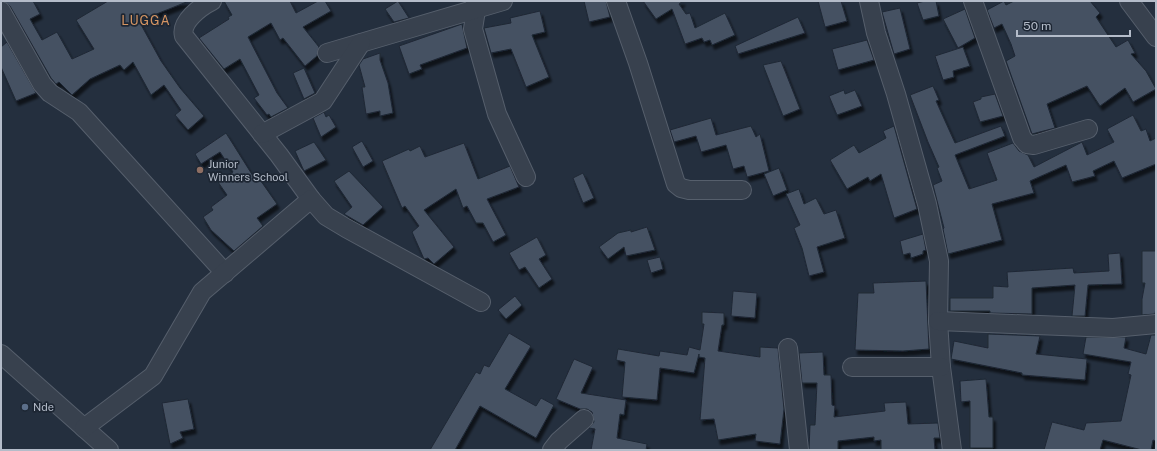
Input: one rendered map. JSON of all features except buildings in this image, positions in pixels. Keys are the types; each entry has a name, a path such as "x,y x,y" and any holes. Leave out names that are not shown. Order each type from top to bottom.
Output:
{"street":[{"path":"212,1 186,22 183,31 184,36 262,134 311,199 326,216 481,302"},
{"path":"327,53 475,6 503,1"},
{"path":"616,1 638,63 676,184 681,188 689,190 742,190"},
{"path":"869,1 876,33 896,94 927,204 939,261 938,321 941,367 952,450"},
{"path":"973,1 1022,138 1027,144 1034,145 1088,129"},
{"path":"1129,1 1156,37"},
{"path":"475,6 473,29 497,114 526,177"},
{"path":"1,11 42,84 50,93 79,112 225,273"},
{"path":"262,134 323,101 361,43"},
{"path":"84,428 153,376 198,297 311,199"},
{"path":"938,321 1113,328 1156,324"},
{"path":"788,348 799,450"},
{"path":"1,354 45,391 109,450"},
{"path":"852,367 941,367"},
{"path":"552,450 559,441 584,419"}],"place":[{"name":"Junior Winners School","path":"200,170"},
{"name":"Nde","path":"25,407"}],"district":[{"name":"LUGGA","path":"146,20"}]}
